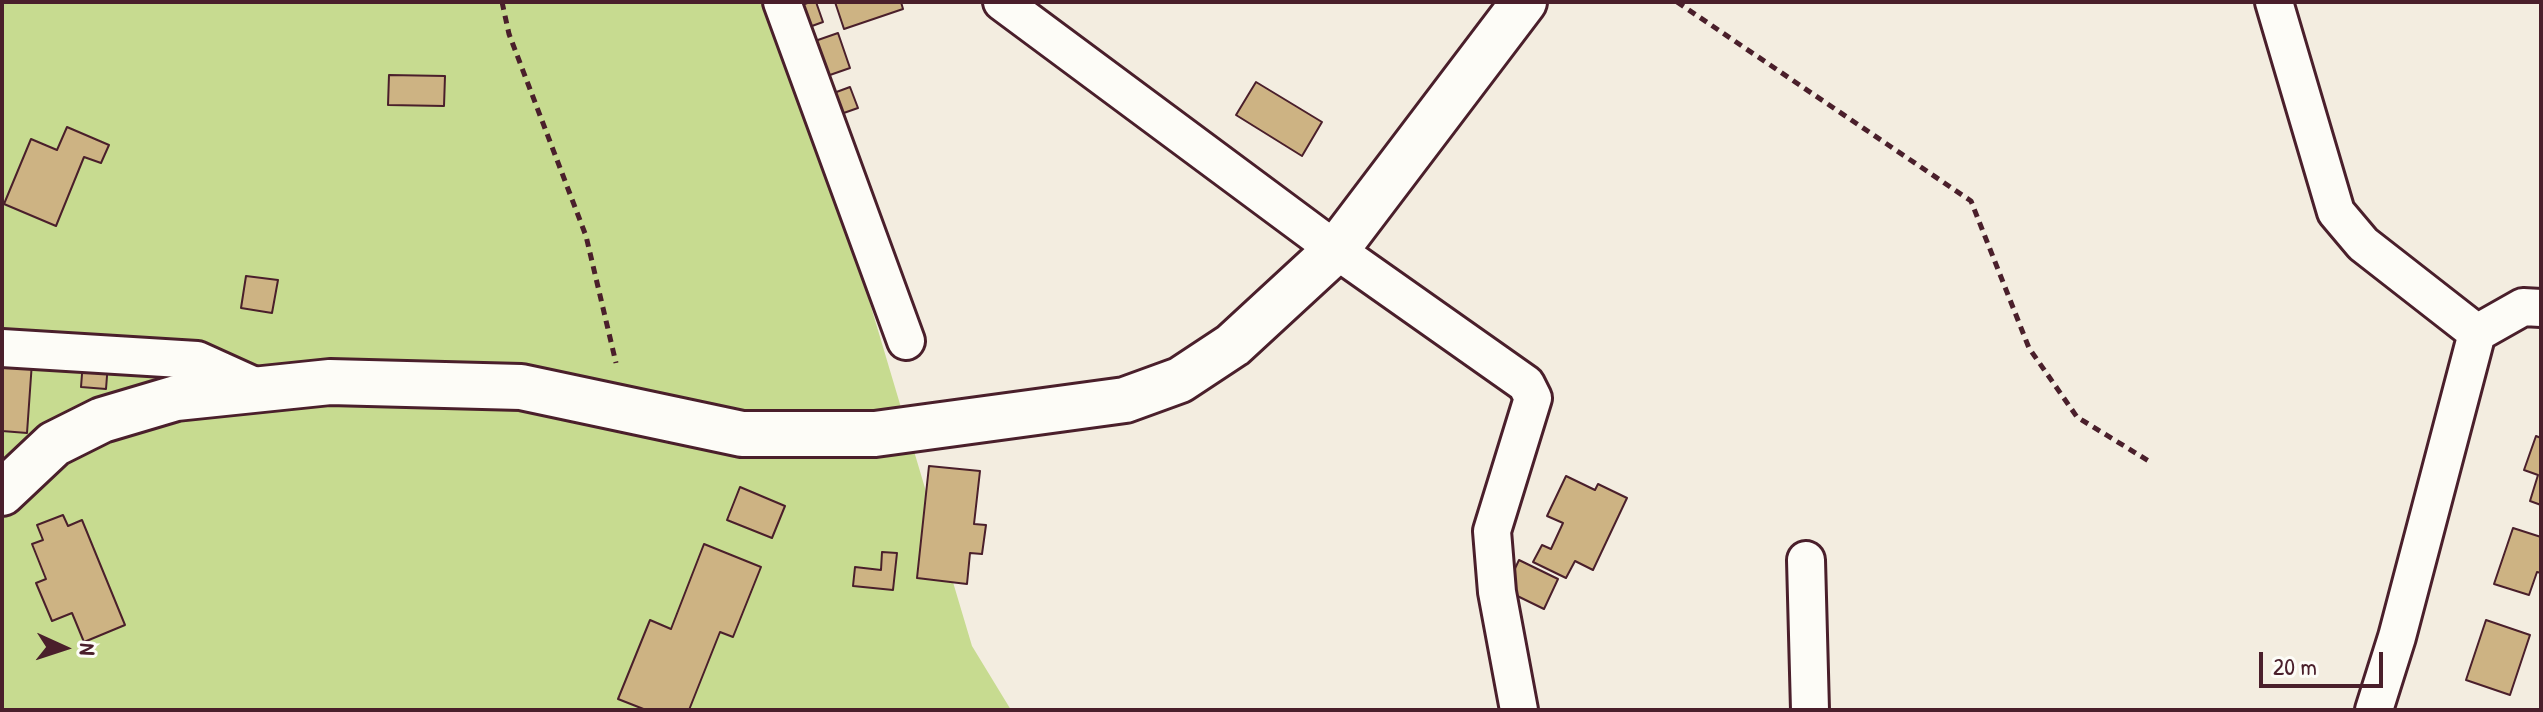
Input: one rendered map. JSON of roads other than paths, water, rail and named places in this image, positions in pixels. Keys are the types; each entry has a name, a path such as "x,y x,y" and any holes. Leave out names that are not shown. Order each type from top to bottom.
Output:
{"street":[{"path":"782,2 906,341"},
{"path":"1002,2 1336,250 1526,384 1533,398 1492,531 1497,592 1519,710"},
{"path":"2,493 54,444 102,420 176,398 330,382 521,387 742,434 875,434 1125,400 1180,380 1233,345 1336,250 1524,2"},
{"path":"2274,2 2336,212 2363,244 2477,333"},
{"path":"2374,710 2397,637 2477,333 2523,307 2541,308"},
{"path":"2,348 197,360 261,389"},
{"path":"1806,560 1810,710"}]}
